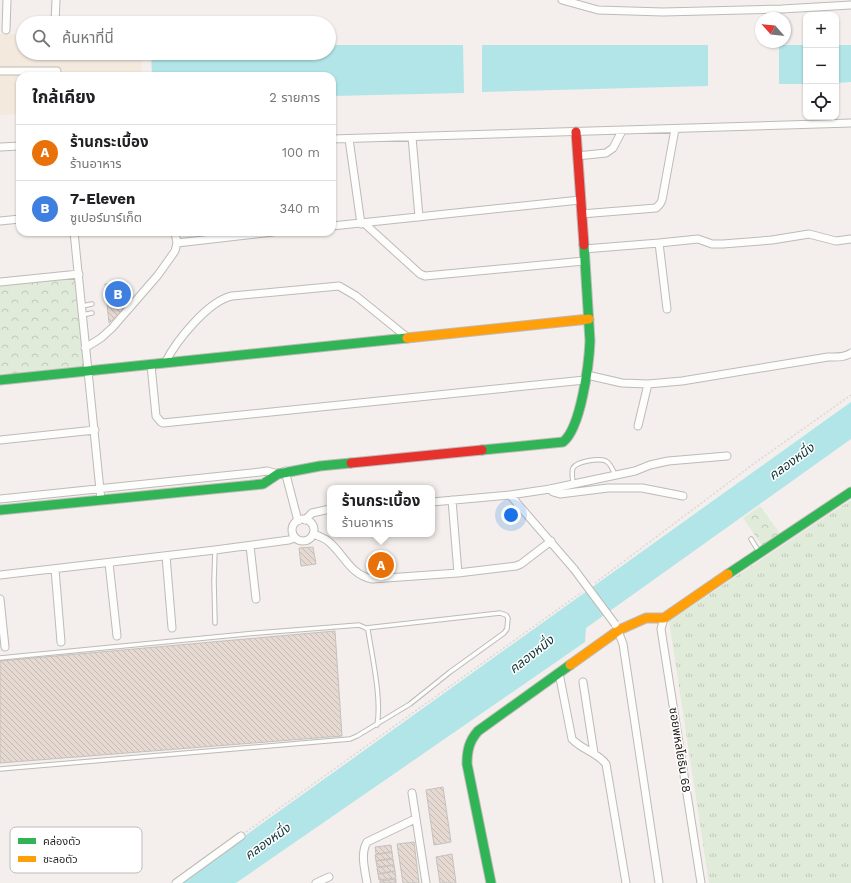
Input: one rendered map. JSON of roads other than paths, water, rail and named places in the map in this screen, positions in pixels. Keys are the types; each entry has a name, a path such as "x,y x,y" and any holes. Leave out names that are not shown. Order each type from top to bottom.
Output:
{"street":[{"path":"6,30 7,0"},
{"path":"55,16 56,0"},
{"path":"562,0 598,10 656,12 782,9 851,5"},
{"path":"0,71 57,71"},
{"path":"336,139 851,124"},
{"path":"581,214 656,208 662,200 675,129"},
{"path":"577,156 606,153 613,148 622,131"},
{"path":"0,499 267,471 282,472 320,466 563,442 572,434 586,377 590,353 576,132"},
{"path":"412,137 419,217"},
{"path":"349,139 363,224 420,274 425,276 584,261"},
{"path":"0,147 16,146"},
{"path":"336,226 580,200"},
{"path":"0,221 16,219"},
{"path":"584,249 698,239 712,244 723,244 772,240 810,234 836,241 851,239"},
{"path":"74,236 101,500"},
{"path":"85,348 101,338 112,328 158,276 174,251 177,244 176,236"},
{"path":"177,244 229,236"},
{"path":"659,243 667,309"},
{"path":"0,282 79,274"},
{"path":"166,363 178,342 211,306 227,297 240,295 339,286 347,289 408,338"},
{"path":"0,380 589,319"},
{"path":"151,365 156,416 160,422 164,423 586,377 648,384 682,381 828,357 846,356 851,353"},
{"path":"638,426 648,384"},
{"path":"0,440 95,430"},
{"path":"435,502 550,489 615,475 668,461 727,456"},
{"path":"0,510 263,484 282,472"},
{"path":"282,472 302,520"},
{"path":"550,489 553,492 560,494 608,488 642,488 683,496"},
{"path":"491,883 467,764 467,752 472,737 478,731 559,673 617,627 646,618 664,618 851,492"},
{"path":"510,494 574,569 617,627 623,644 659,883"},
{"path":"452,500 458,573"},
{"path":"302,520 312,523 314,526 314,534 307,541 301,541 295,538 292,532 294,526 302,520 312,513 327,510"},
{"path":"314,534 328,542 352,569 365,578 381,579 458,573 516,566 521,564 551,541"},
{"path":"0,575 250,546 295,538"},
{"path":"250,546 256,599"},
{"path":"166,556 172,628"},
{"path":"109,563 117,636"},
{"path":"55,568 61,642"},
{"path":"0,599 5,647"},
{"name":"ซอยพหลโยธิน 68","path":"664,618 661,629 701,883"},
{"path":"559,673 572,739 580,746 604,760 606,764 626,883"},
{"path":"584,682 594,754"},
{"path":"412,793 426,883"},
{"path":"367,883 363,854 364,847 367,842 415,819"},
{"path":"176,883 240,836"},
{"path":"316,883 329,877"}],"lane":[{"path":"82,306 92,304"},
{"path":"82,315 92,314"},
{"path":"574,484 572,470 574,466 587,461 607,461 615,475"},
{"path":"751,539 759,553"},
{"path":"216,550 214,581 216,623"},
{"path":"0,658 348,625 359,625 366,628 486,614 500,613 506,615 508,618 507,630 504,633 450,672 410,704 350,739 0,769"},
{"path":"366,628 368,630 377,694 379,716 376,725"}],"water":[{"path":"336,45 463,45 464,93 336,96 336,72 152,72 151,60 336,60"},
{"path":"482,45 708,45 708,86 482,92"},
{"path":"791,45 803,45 803,84 779,84 779,48 791,48"},
{"path":"839,45 851,45 851,82 839,83"},
{"name":"คลองหนึ่ง","path":"851,402 851,439 586,628 585,642 236,883 179,883"}],"place":[{"name":"7-Eleven","path":"118,294"},
{"name":"ร้านกระเบื้อง","path":"381,565"}]}
